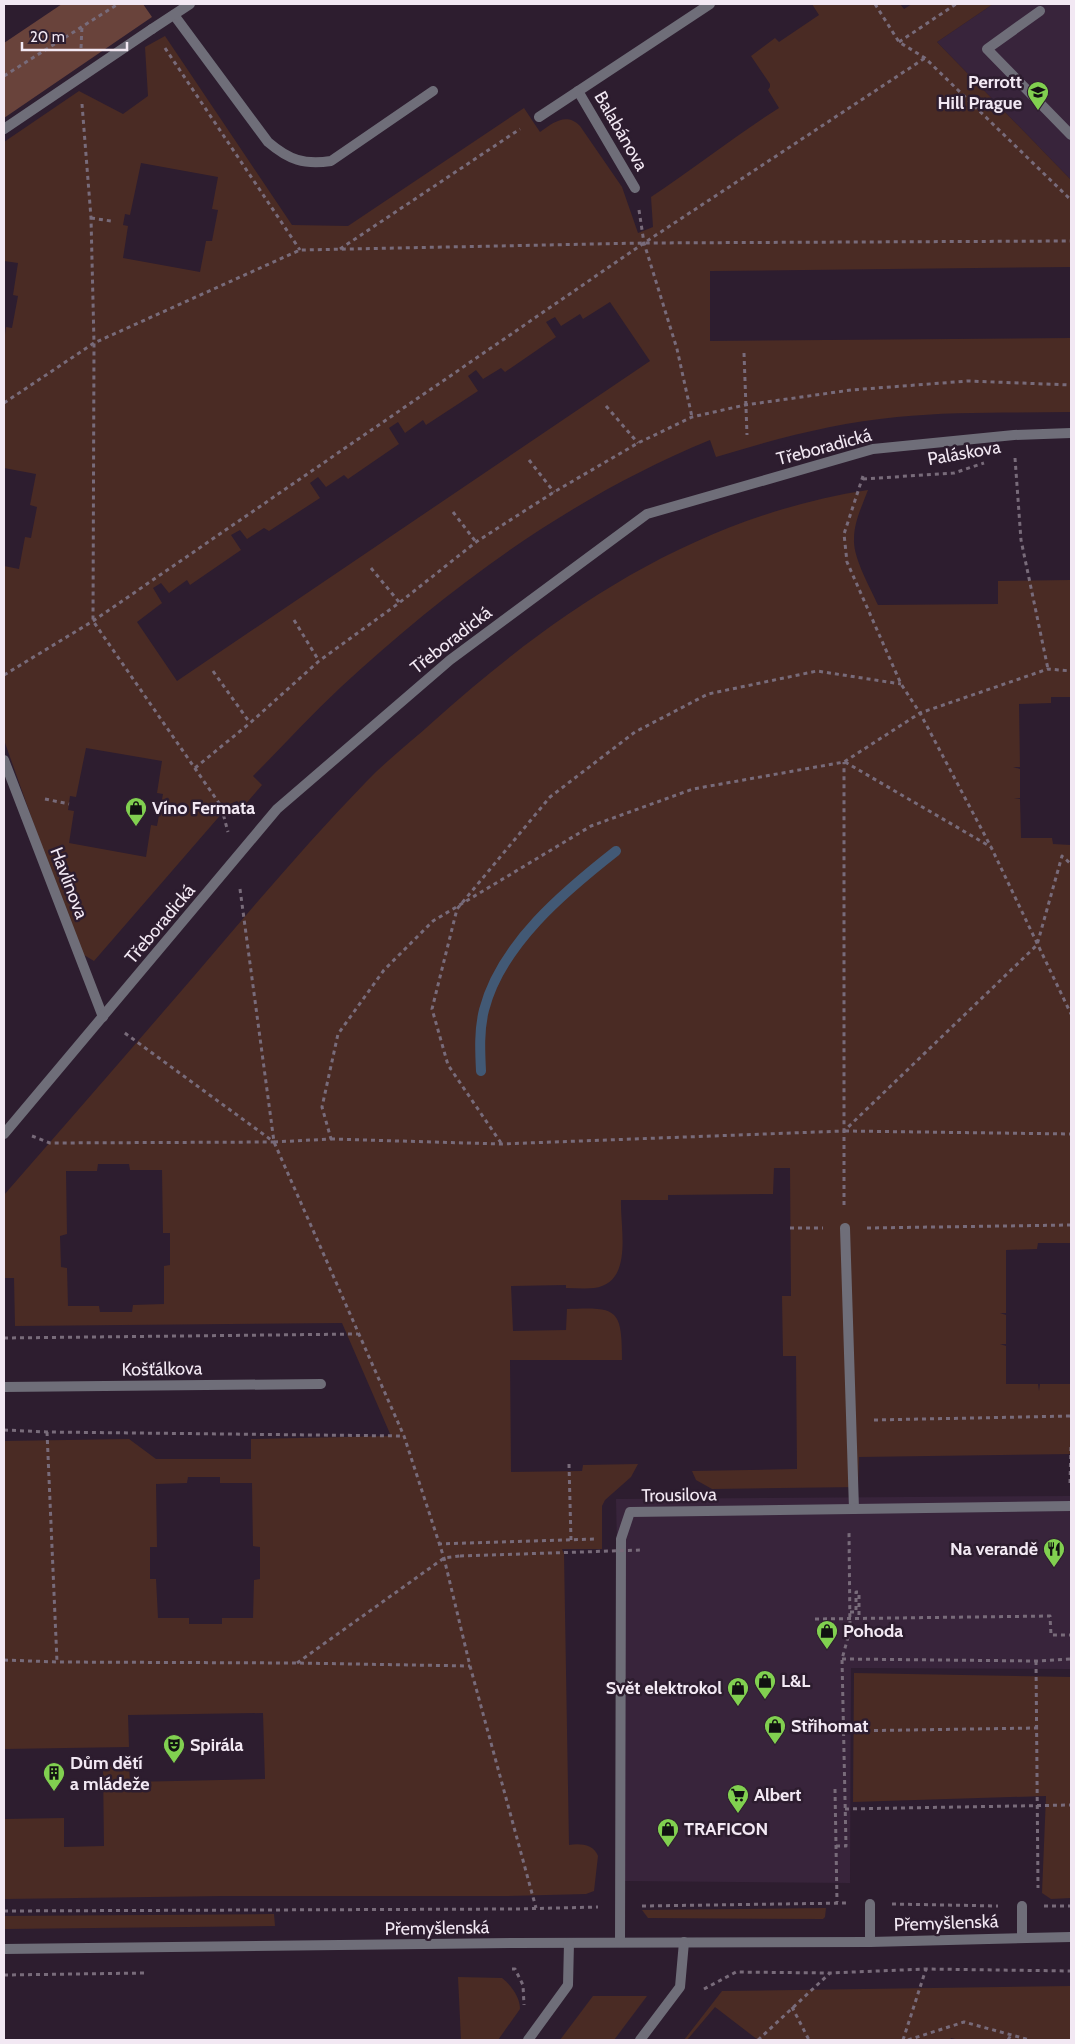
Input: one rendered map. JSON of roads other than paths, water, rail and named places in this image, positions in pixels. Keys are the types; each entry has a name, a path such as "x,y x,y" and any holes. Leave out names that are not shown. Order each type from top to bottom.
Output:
{"street":[{"path":"4,129 190,4"},
{"name":"Balabánova","path":"538,116 710,4"},
{"path":"1040,11 987,49 1071,135"},
{"path":"174,15 268,142 282,155 299,160 313,163 332,161 433,91"},
{"name":"Balabánova","path":"578,91 635,188"},
{"name":"Třeboradická","path":"6,1131 278,809 450,660 647,514 872,449 1014,435 1071,433"},
{"name":"Havlínova","path":"4,760 103,1017"},
{"path":"845,1228 854,1509"},
{"name":"Košťálkova","path":"4,1387 321,1384"},
{"name":"Trousilova","path":"620,1942 621,1539 630,1512 1071,1506"},
{"name":"Přemyšlenská","path":"870,1904 870,1942"},
{"name":"Přemyšlenská","path":"1022,1906 1022,1937"},
{"name":"Přemyšlenská","path":"4,1949 620,1942 870,1942 1071,1937"},
{"path":"640,2040 680,1986 684,1942"},
{"path":"528,2040 568,1984 569,1943"}],"waterway":[{"path":"481,1071 482,1018 492,986 505,963 520,941 556,901 616,851"}],"place":[{"name":"Perrott Hill Prague","path":"1038,111"},
{"name":"Víno Fermata","path":"136,827"},
{"name":"Na verandě","path":"1054,1568"},
{"name":"Pohoda","path":"827,1650"},
{"name":"L&L","path":"765,1700"},
{"name":"Svět elektrokol","path":"738,1707"},
{"name":"Střihomat","path":"775,1745"},
{"name":"Spirála","path":"174,1764"},
{"name":"Dům dětí a mládeže","path":"54,1792"},
{"name":"Albert","path":"738,1814"},
{"name":"TRAFICON","path":"668,1848"}]}
